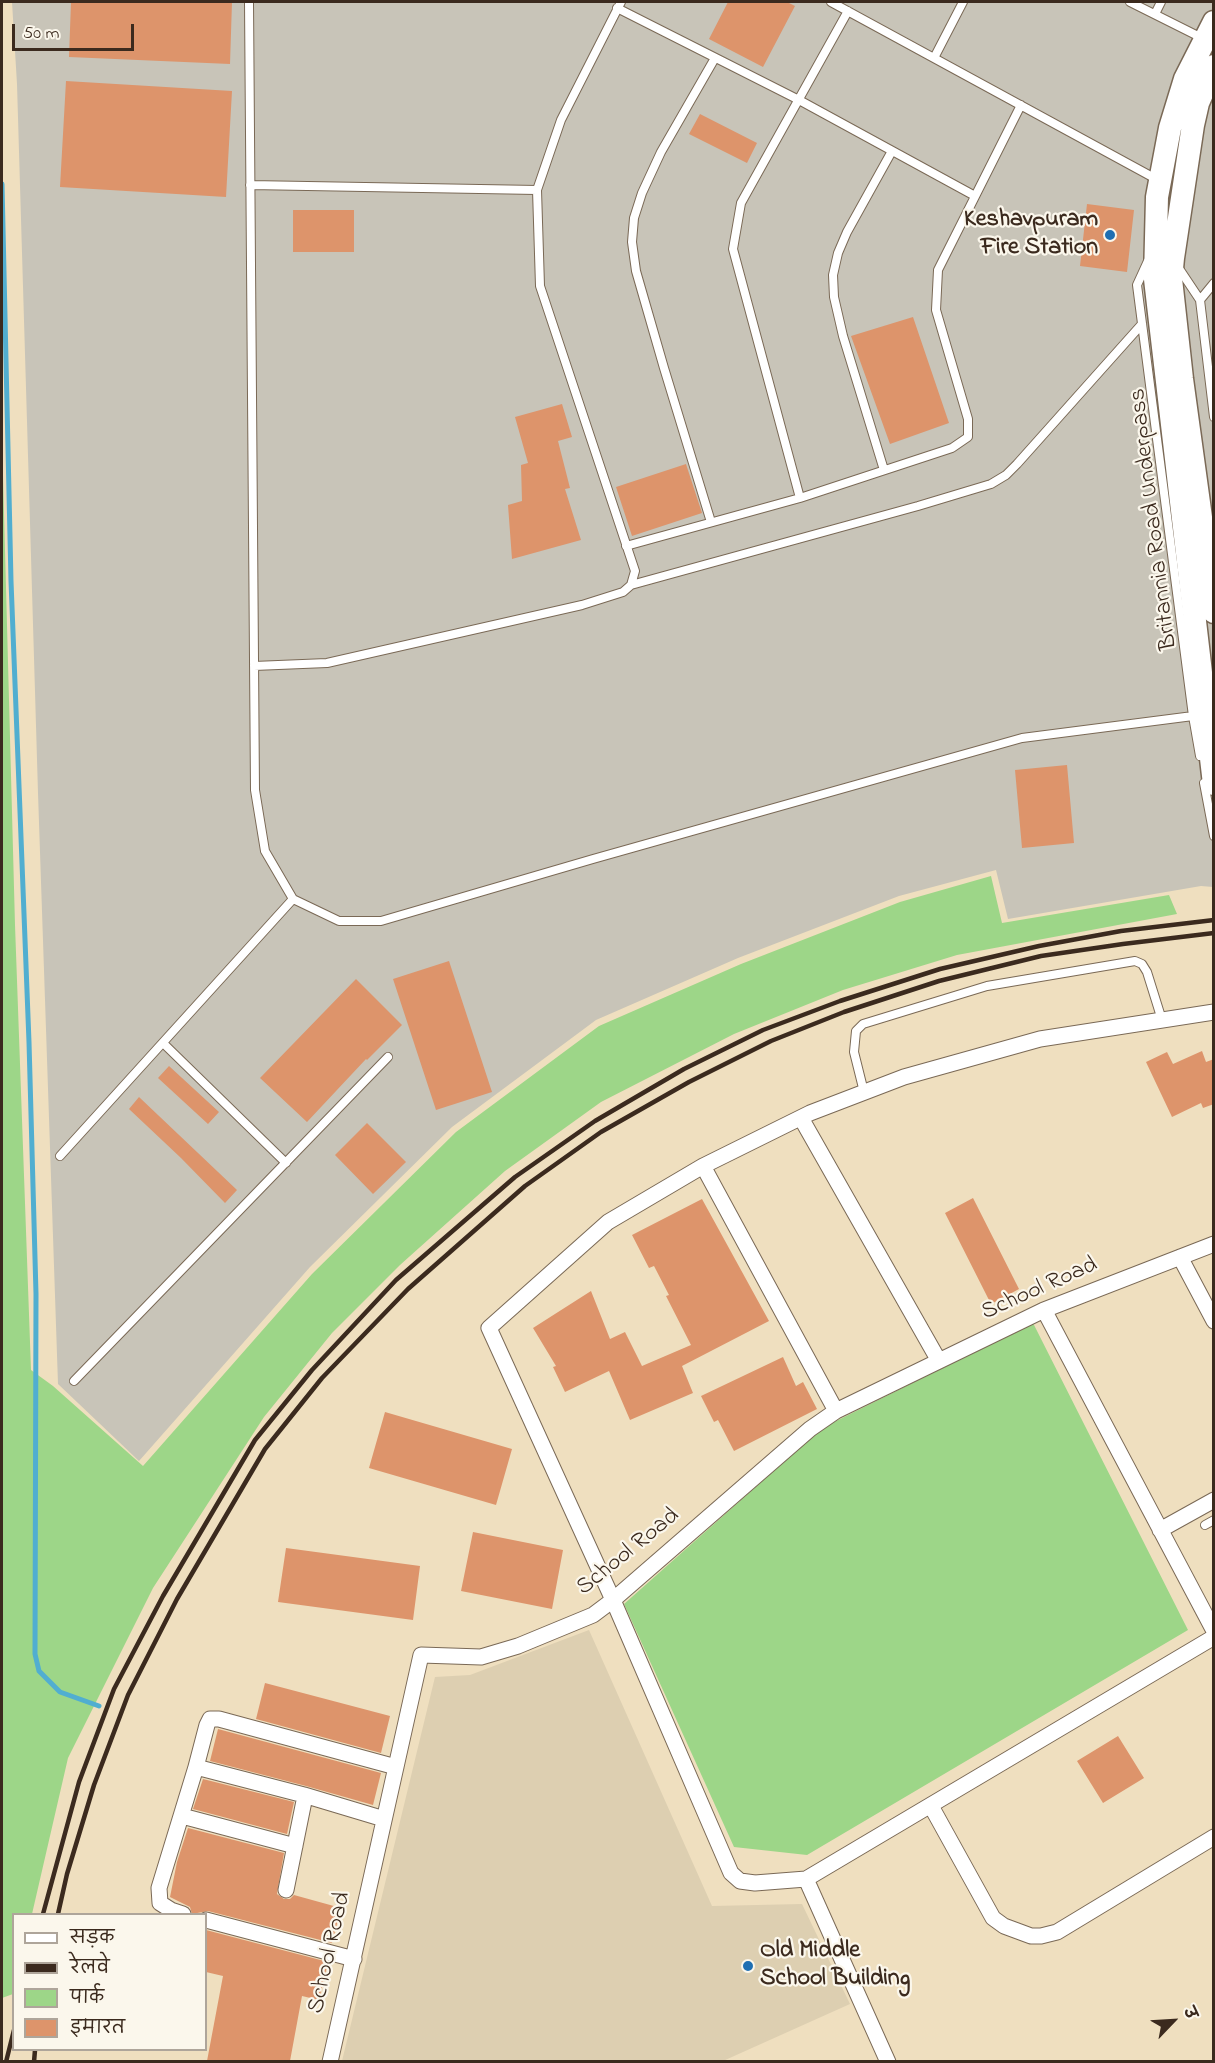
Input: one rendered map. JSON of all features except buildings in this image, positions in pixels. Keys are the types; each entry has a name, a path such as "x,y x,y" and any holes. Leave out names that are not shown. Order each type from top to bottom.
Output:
{"main road":[{"path":"1172,185 1170,128 1185,79 1209,31"},
{"path":"1164,252 1157,197 1172,185 1198,102 1214,66"},
{"name":"Britannia Road Underpass","path":"1164,252 1171,279 1182,379 1214,612"},
{"name":"Britannia Road Underpass","path":"1164,252 1155,279 1208,779"}],"street":[{"path":"1214,1012 1040,1039 904,1077 801,1118 703,1166 608,1222 489,1328 613,1600 731,1873 740,1881 755,1883 806,1879 1214,1637"},
{"path":"801,1118 939,1361"},
{"path":"703,1166 836,1411"},
{"name":"School Road","path":"330,2061 421,1655 482,1657 518,1646 593,1615 810,1429 836,1411 1044,1310 1214,1244"},
{"path":"1180,1257 1214,1321"},
{"path":"1044,1310 1214,1631"},
{"path":"1160,1530 1214,1500"},
{"path":"180,1913 160,1903 159,1888 210,1719 219,1719 396,1767"},
{"path":"196,1767 304,1795 384,1820"},
{"path":"286,1890 304,1795"},
{"path":"931,1806 993,1918 1004,1926 1031,1936 1057,1932 1214,1837"},
{"path":"182,1816 295,1846"},
{"path":"806,1879 888,2061"},
{"path":"207,1920 354,1959"}],"lane":[{"path":"249,2 255,790 265,850 293,899 339,921 381,921 1022,738 1193,716"},
{"path":"831,2 1172,185"},
{"path":"934,58 963,2"},
{"path":"1130,2 1155,14 1209,31"},
{"path":"1155,14 1161,2"},
{"path":"631,585 635,571 540,286 537,190 561,120 619,5 975,196"},
{"path":"800,498 734,249 741,203 848,11"},
{"path":"711,522 636,271 632,242 634,218 642,193 661,152 716,58"},
{"path":"626,546 800,498 952,448 969,437 968,419 936,310 938,270 1021,105"},
{"path":"884,470 843,336 834,297 833,275 838,253 847,232 892,151"},
{"path":"250,185 537,190"},
{"path":"1201,762 1193,716 1137,285 1164,252 1200,300 1214,417"},
{"path":"1200,300 1214,283"},
{"path":"254,666 327,663 582,605 623,592 631,585 918,506 991,483 1006,475 1017,464 1142,324"},
{"path":"1208,779 1214,836"},
{"path":"60,1156 293,899"},
{"path":"864,1092 854,1052 856,1031 863,1024 987,986 1135,961 1142,964 1147,972 1162,1020"},
{"path":"163,1042 286,1163"},
{"path":"74,1381 388,1057"},
{"path":"1205,1525 1214,1520"}],"shaded area":[{"path":"12,2 1213,2 1213,887 1201,886 1008,919 996,870 899,896 738,958 596,1020 452,1127 310,1267 139,1461 58,1384 17,84"},
{"path":"589,1630 712,1906 802,1904 850,2004 723,2061 342,2061 435,1677 470,1675"}],"green space":[{"path":"2,438 15,925 31,1370 53,1386 143,1466 312,1274 456,1132 599,1026 741,964 900,902 991,876 1002,923 1169,895 1177,914 957,955 843,990 734,1034 601,1102 505,1171 400,1265 332,1333 264,1417 153,1588 68,1758 32,1913 12,1913 12,1994 2,1998"},
{"path":"1033,1323 1188,1630 807,1855 734,1847 624,1604 822,1428"}],"waterway":[{"path":"2,184 11,581 29,1042 36,1294 35,1654 39,1671 60,1692 99,1706"}],"railway":[{"path":"43,1913 79,1782 114,1689 163,1596 255,1440 312,1370 396,1280 515,1177 595,1121 684,1069 763,1030 840,1001 940,969 1039,946 1121,931 1214,920"},
{"path":"58,1913 67,1874 94,1785 128,1695 177,1599 265,1449 322,1378 408,1289 525,1186 601,1132 689,1082 771,1041 844,1012 939,981 1041,956 1214,933"},
{"path":"6,2062 12,2038"},
{"path":"34,2062 35,2051"}],"place":[{"name":"Keshavpuram Fire Station","path":"1110,235"},
{"name":"Old Middle School Building","path":"748,1966"}]}
